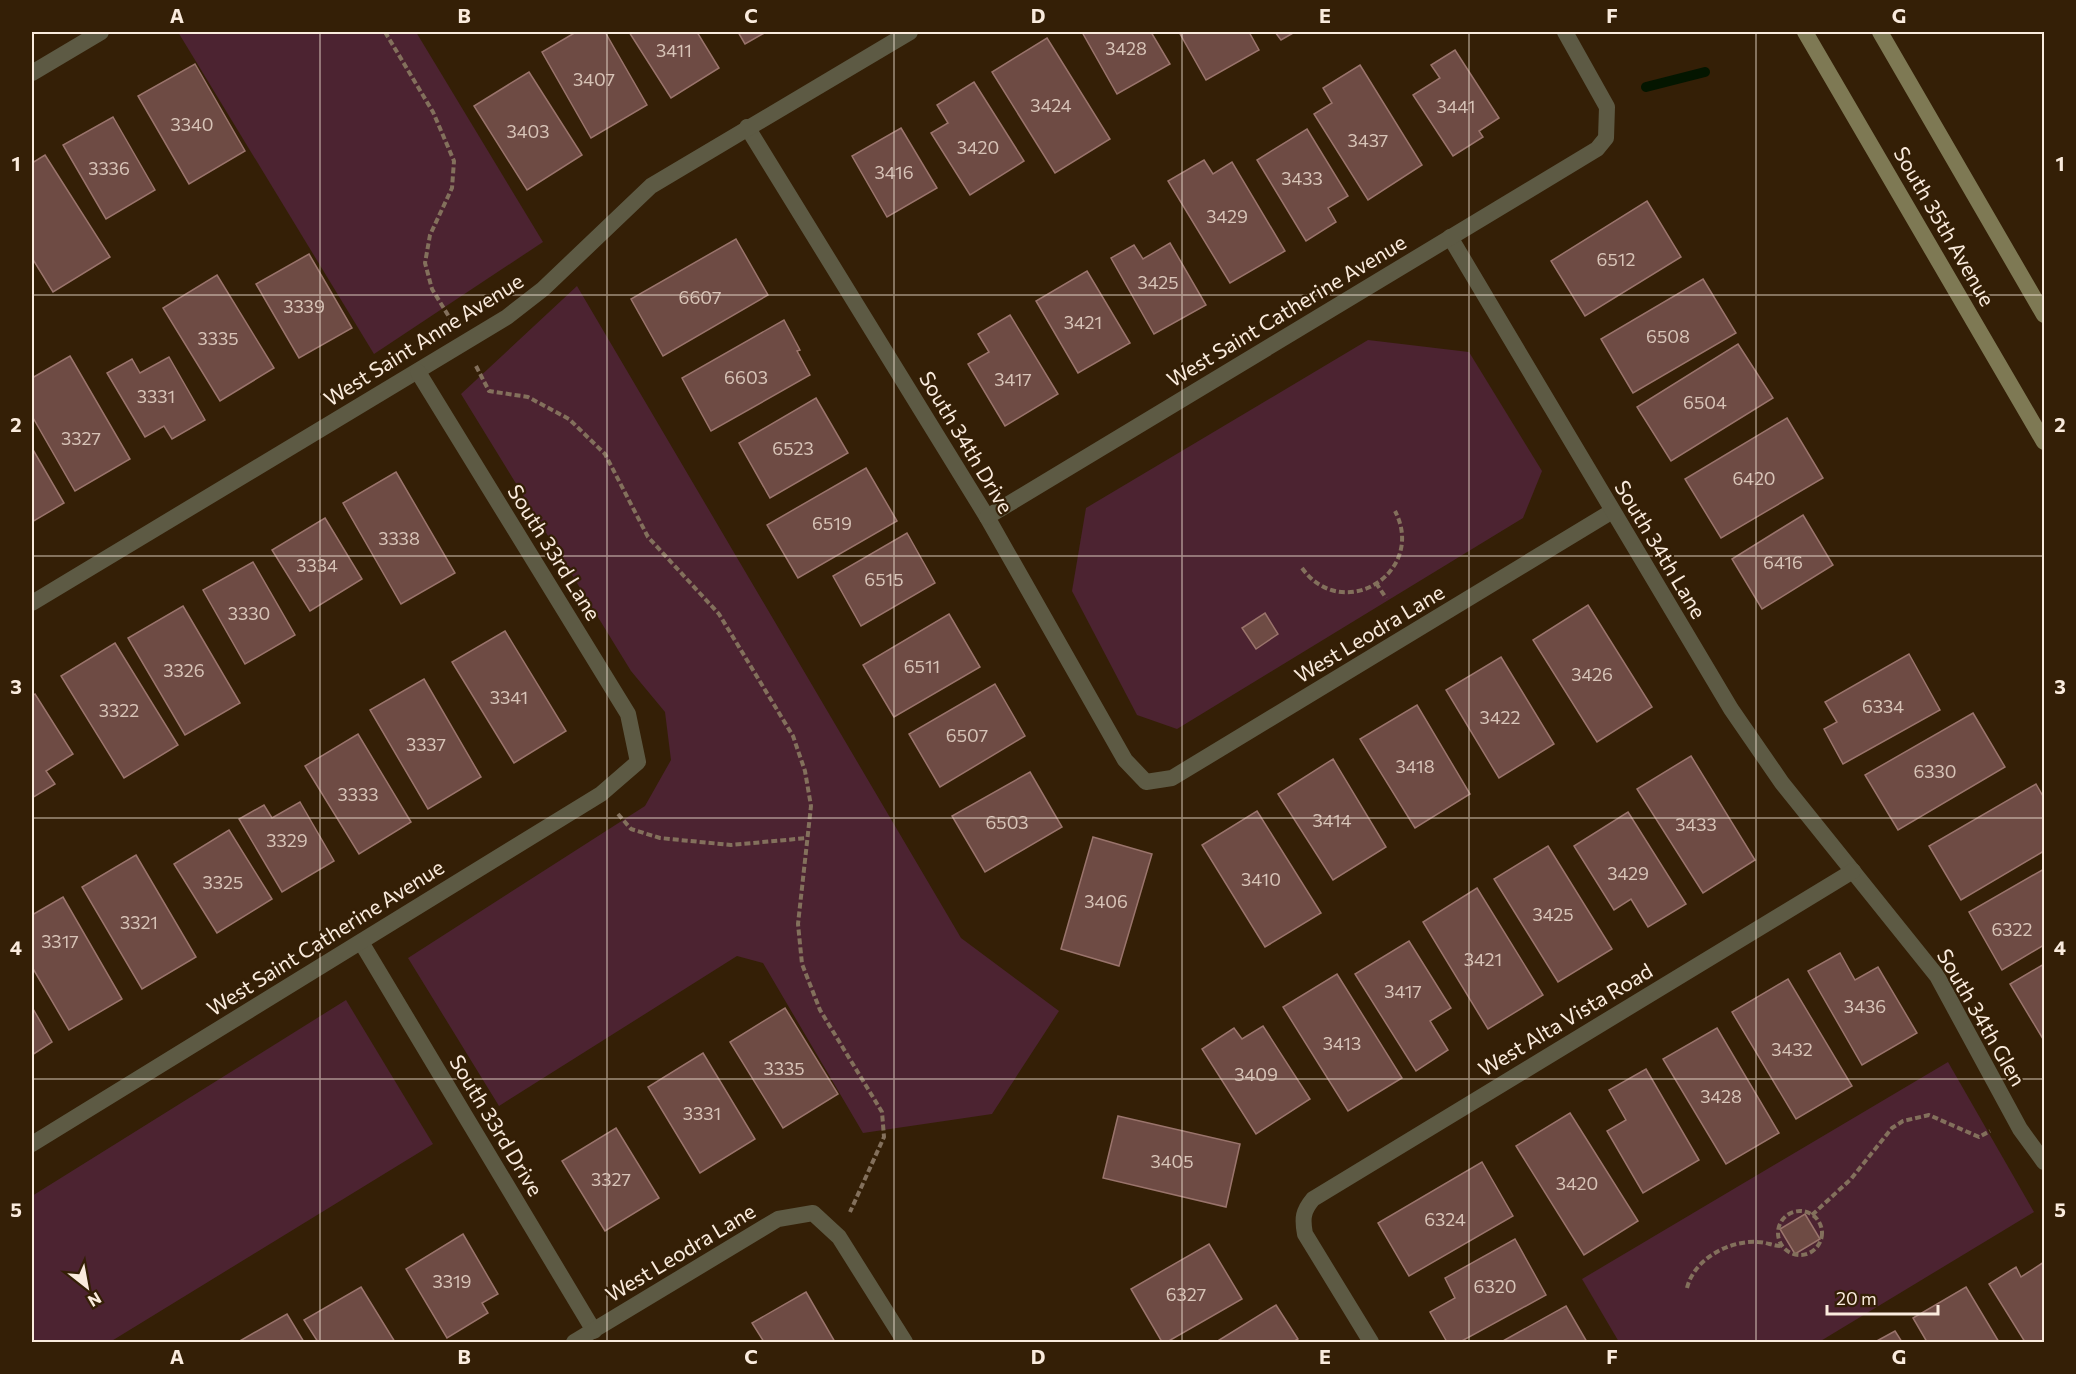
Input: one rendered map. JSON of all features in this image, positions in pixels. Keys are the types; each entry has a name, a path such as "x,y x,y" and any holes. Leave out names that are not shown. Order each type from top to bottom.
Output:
{"main road":[{"name":"South 35th Avenue","path":"1805,32 2044,442"},
{"name":"South 35th Avenue","path":"1880,32 2044,315"}],"street":[{"path":"32,73 101,32"},
{"name":"West Saint Anne Avenue","path":"32,603 507,317 543,289 651,186 910,32"},
{"name":"West Saint Catherine Avenue","path":"987,517 1582,159 1606,138 1607,107 1565,32"},
{"name":"South 34th Drive","path":"747,127 987,517 1125,760 1146,782"},
{"name":"South 34th Lane","path":"1450,237 1611,512 1731,709 1782,783 1853,871"},
{"name":"South 33rd Lane","path":"418,372 628,714 638,762"},
{"name":"West Leodra Lane","path":"1146,782 1172,778 1611,512"},
{"name":"West Saint Catherine Avenue","path":"32,1144 601,795 638,762"},
{"name":"South 34th Glen","path":"1853,871 1937,976 2014,1118 2044,1162"},
{"name":"West Alta Vista Road","path":"1371,1342 1305,1234 1302,1221 1304,1209 1313,1199 1853,871"},
{"name":"South 33rd Drive","path":"361,942 594,1331"},
{"name":"West Leodra Lane","path":"574,1342 778,1220 813,1212 839,1237"},
{"path":"839,1237 905,1342"}],"path":[{"path":"385,32 433,111 454,161 452,188 430,235 425,263 432,289 466,343 489,391 528,397 568,419 605,454 648,537 719,614 793,736 805,771 811,806 798,924 802,964 820,1010 882,1112 884,1137 839,1237"},
{"path":"1302,568 1319,584 1342,593 1367,589 1392,570 1401,551 1401,528 1395,511"},
{"path":"1376,583 1386,598"},
{"path":"601,795 631,829 660,837 730,845 807,838"},
{"path":"1812,1215 1851,1179 1892,1128 1904,1120 1929,1115 1979,1137 2014,1118"},
{"path":"1687,1288 1694,1273 1716,1252 1746,1242 1782,1246 1797,1256 1812,1252 1817,1247 1822,1234 1818,1220 1812,1215 1799,1211 1785,1217 1778,1229 1782,1246"}],"shaded area":[{"path":"178,32 416,32 543,242 374,354"},
{"path":"577,286 961,938 1059,1011 992,1114 863,1133 763,963 737,956 499,1106 408,958 645,806 671,760 665,712 631,671 461,394"},
{"path":"1368,340 1469,352 1542,471 1523,518 1177,729 1137,715 1072,591 1086,508"},
{"path":"346,1000 433,1144 110,1342 32,1342 32,1196"},
{"path":"1948,1062 2034,1212 1819,1342 1619,1342 1582,1279"}],"building":[{"path":"576,32 605,32 647,105 591,138 542,52"},
{"path":"629,32 697,32 719,68 671,98"},
{"path":"738,32 766,32 745,44"},
{"path":"1082,32 1151,32 1170,64 1117,94"},
{"path":"1179,32 1249,32 1259,50 1206,80"},
{"path":"1275,32 1295,32 1281,40"},
{"path":"1047,38 1110,139 1055,173 992,72"},
{"path":"1455,50 1499,118 1479,131 1483,137 1453,156 1413,95 1440,78 1431,65"},
{"path":"195,64 245,151 189,184 138,96"},
{"path":"1360,65 1422,165 1368,200 1314,114 1332,103 1323,88"},
{"path":"529,72 582,155 527,190 474,106"},
{"path":"974,82 1024,161 970,195 931,133 948,123 937,105"},
{"path":"113,117 155,190 106,219 63,145"},
{"path":"901,128 937,188 887,217 852,156"},
{"path":"1307,129 1348,196 1328,208 1336,222 1306,241 1257,160"},
{"path":"45,155 110,257 53,292 32,258 32,163"},
{"path":"1204,160 1213,174 1232,162 1285,251 1230,283 1168,181"},
{"path":"1647,201 1681,257 1585,316 1551,261"},
{"path":"736,239 768,295 663,356 631,299"},
{"path":"1170,243 1206,305 1154,334 1111,258 1134,245 1143,259"},
{"path":"309,254 352,328 299,358 256,284"},
{"path":"1087,271 1130,343 1078,373 1036,301"},
{"path":"217,275 274,368 220,401 163,308"},
{"path":"1703,279 1736,333 1633,393 1601,339"},
{"path":"1010,315 1058,394 1005,426 968,364 989,352 978,334"},
{"path":"784,320 810,375 711,431 682,378"},
{"path":"1738,344 1773,398 1671,461 1637,407"},
{"path":"70,356 130,459 75,491 32,416 32,378"},
{"path":"169,357 205,420 172,439 164,426 145,437 107,373 132,359 140,373"},
{"path":"816,398 848,453 770,498 739,443"},
{"path":"1787,418 1823,478 1721,538 1685,479"},
{"path":"32,448 64,503 32,522"},
{"path":"866,468 897,521 798,578 767,525"},
{"path":"396,472 455,573 401,604 343,503"},
{"path":"1803,515 1833,565 1762,609 1732,559"},
{"path":"325,518 362,579 310,611 272,550"},
{"path":"907,533 935,583 861,626 833,576"},
{"path":"253,562 295,635 245,664 203,590"},
{"path":"1588,605 1652,707 1597,742 1533,640"},
{"path":"183,606 240,703 185,735 128,638"},
{"path":"1265,613 1278,634 1256,649 1242,628"},
{"path":"949,614 980,667 894,717 863,665"},
{"path":"505,631 566,731 514,763 452,662"},
{"path":"115,643 178,745 124,778 61,676"},
{"path":"1909,654 1940,710 1843,764 1824,729 1837,722 1825,702"},
{"path":"1501,657 1554,744 1499,778 1446,690"},
{"path":"424,679 481,777 428,809 370,710"},
{"path":"995,684 1025,736 940,787 909,734"},
{"path":"35,694 73,754 46,771 55,784 32,798 32,696"},
{"path":"1417,705 1470,794 1415,828 1360,739"},
{"path":"1973,713 2005,767 1898,830 1865,775"},
{"path":"358,734 411,822 359,854 305,766"},
{"path":"1691,756 1755,860 1703,893 1637,789"},
{"path":"1333,759 1386,847 1333,880 1278,794"},
{"path":"1030,772 1062,827 985,872 952,816"},
{"path":"2036,784 2044,798 2044,851 1961,900 1929,846"},
{"path":"300,802 334,861 282,892 239,819 264,805 272,818"},
{"path":"1257,811 1321,913 1265,947 1202,845"},
{"path":"1628,812 1686,904 1648,927 1631,899 1614,910 1574,846"},
{"path":"229,830 272,899 217,933 174,864"},
{"path":"1093,837 1152,854 1119,966 1061,949"},
{"path":"1548,846 1612,949 1558,982 1494,879"},
{"path":"136,855 196,957 142,989 82,887"},
{"path":"2044,869 2044,945 2002,970 1969,912"},
{"path":"1477,888 1543,995 1488,1029 1423,922"},
{"path":"63,897 122,999 69,1030 32,967 32,915"},
{"path":"1409,941 1451,1008 1430,1021 1448,1050 1416,1071 1355,974"},
{"path":"1840,953 1855,980 1878,967 1917,1033 1862,1065 1808,971"},
{"path":"2044,964 2044,1038 2043,1039 2010,984"},
{"path":"1337,974 1402,1078 1348,1111 1283,1007"},
{"path":"1788,979 1852,1086 1796,1119 1732,1012"},
{"path":"32,1007 52,1042 32,1055"},
{"path":"785,1008 838,1094 783,1128 730,1042"},
{"path":"1263,1026 1310,1099 1256,1134 1202,1049 1234,1028 1242,1039"},
{"path":"1717,1028 1779,1133 1726,1164 1663,1059"},
{"path":"703,1053 755,1139 700,1173 648,1087"},
{"path":"1646,1069 1699,1160 1643,1193 1607,1131 1626,1120 1609,1090"},
{"path":"1570,1113 1638,1221 1584,1255 1516,1146"},
{"path":"1118,1116 1240,1144 1226,1207 1103,1178"},
{"path":"616,1128 659,1198 605,1231 562,1161"},
{"path":"1482,1162 1513,1216 1409,1276 1378,1223"},
{"path":"1805,1214 1820,1239 1795,1254 1780,1229"},
{"path":"463,1234 498,1294 482,1303 488,1313 447,1338 406,1269"},
{"path":"1515,1239 1546,1295 1460,1342 1447,1342 1430,1312 1455,1298 1445,1278"},
{"path":"1209,1244 1242,1299 1167,1342 1162,1342 1131,1289"},
{"path":"2044,1262 2044,1342 2025,1342 1989,1284 2016,1267 2021,1277"},
{"path":"361,1287 395,1342 318,1342 304,1320"},
{"path":"1966,1287 1999,1342 1927,1342 1913,1318"},
{"path":"806,1292 835,1342 764,1342 752,1323"},
{"path":"1276,1305 1298,1339 1293,1342 1216,1342"},
{"path":"1566,1306 1587,1342 1501,1342"},
{"path":"287,1314 304,1342 238,1342"},
{"path":"1895,1331 1902,1342 1875,1342"}],"waterway":[{"path":"1646,87 1705,72"}]}
